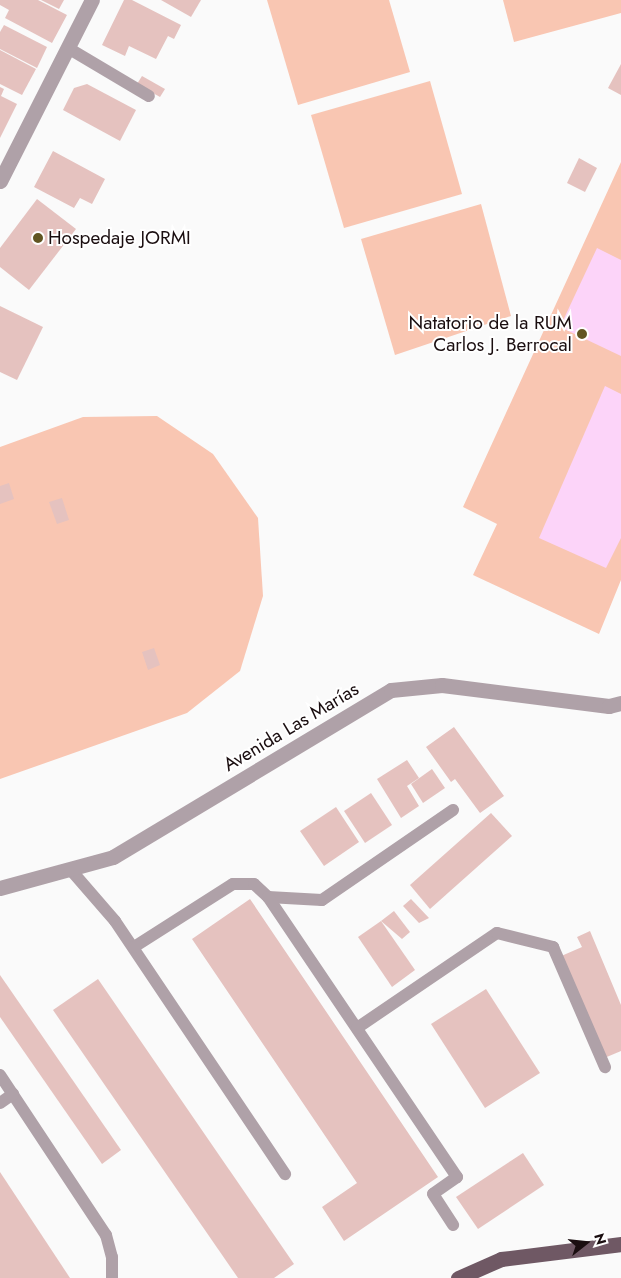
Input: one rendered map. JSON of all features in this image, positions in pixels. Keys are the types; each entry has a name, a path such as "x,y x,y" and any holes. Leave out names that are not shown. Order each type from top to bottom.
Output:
{"main road":[{"path":"458,1278 501,1259 621,1244"}],"street":[{"path":"0,181 92,0"},
{"name":"Avenida Las Marías","path":"0,888 113,857 391,690 442,685 609,706 621,703"}],"lane":[{"path":"68,48 149,96"},
{"path":"268,897 322,900 453,810"},
{"path":"70,869 134,947 285,1174"},
{"path":"134,947 233,884 254,884 268,897 457,1177 432,1194 452,1225"},
{"path":"357,1028 498,933 553,948 605,1067"},
{"path":"0,1075 106,1235 112,1257 112,1278"},
{"path":"0,1103 13,1094"}],"shaded area":[{"path":"267,0 389,0 410,72 298,105"},
{"path":"503,0 621,0 621,13 514,42"},
{"path":"430,81 462,194 344,228 311,115"},
{"name":"Natatorio de la RUM Carlos J. Berrocal","path":"621,162 621,580 599,634 473,575 497,524 463,507"},
{"path":"481,204 511,316 395,355 361,239"},
{"path":"597,248 621,260 621,356 560,327"},
{"path":"605,386 621,394 621,538 606,568 539,538"},
{"path":"157,416 213,454 258,518 263,596 240,671 187,713 0,779 0,447 83,417"}],"building":[{"path":"0,0 38,0 67,15 52,43 5,18 9,10 0,5"},
{"path":"41,0 64,0 59,9"},
{"path":"124,0 132,0 181,25 174,39 168,36 156,59 129,46 125,56 102,45"},
{"path":"161,0 201,0 191,17"},
{"path":"4,25 47,47 37,68 0,49 0,32"},
{"path":"0,50 36,69 22,95 0,84"},
{"path":"621,64 621,95 608,88"},
{"path":"142,76 165,89 160,97 137,84"},
{"path":"87,84 136,110 120,141 63,110 74,88"},
{"path":"0,87 4,89 1,96 17,104 0,138"},
{"path":"53,151 105,179 92,204 80,198 74,208 34,187"},
{"path":"579,158 597,168 585,192 567,183"},
{"name":"Hospedaje JORMI","path":"37,199 76,229 29,290 0,267 0,248"},
{"path":"0,306 43,327 17,380 0,372"},
{"path":"9,483 14,499 0,504 0,486"},
{"path":"62,498 69,520 57,524 49,502"},
{"path":"154,648 160,665 148,670 142,652"},
{"path":"454,727 504,796 480,813 455,779 451,782 426,747"},
{"path":"407,760 419,778 407,786 419,806 401,818 377,779"},
{"path":"432,769 445,788 423,803 411,784"},
{"path":"371,793 392,825 365,843 344,811"},
{"path":"336,807 359,842 324,866 300,831"},
{"path":"491,813 512,836 430,909 410,885"},
{"path":"250,899 438,1177 344,1241 322,1207 357,1183 192,939"},
{"path":"411,899 429,918 419,923 403,906"},
{"path":"394,911 410,932 402,939 381,921"},
{"path":"381,921 415,970 392,987 358,937"},
{"path":"590,931 621,1005 621,1051 602,1059 559,957 582,947 577,937"},
{"path":"0,975 121,1150 102,1164 0,1017"},
{"path":"98,979 294,1264 274,1278 238,1278 53,1010"},
{"path":"486,989 540,1073 485,1108 431,1024"},
{"path":"523,1153 544,1185 478,1229 456,1197"},
{"path":"0,1172 70,1278 0,1278"}],"place":[{"name":"Hospedaje JORMI","path":"38,238"},
{"name":"Natatorio de la RUM Carlos J. Berrocal","path":"582,334"}]}
